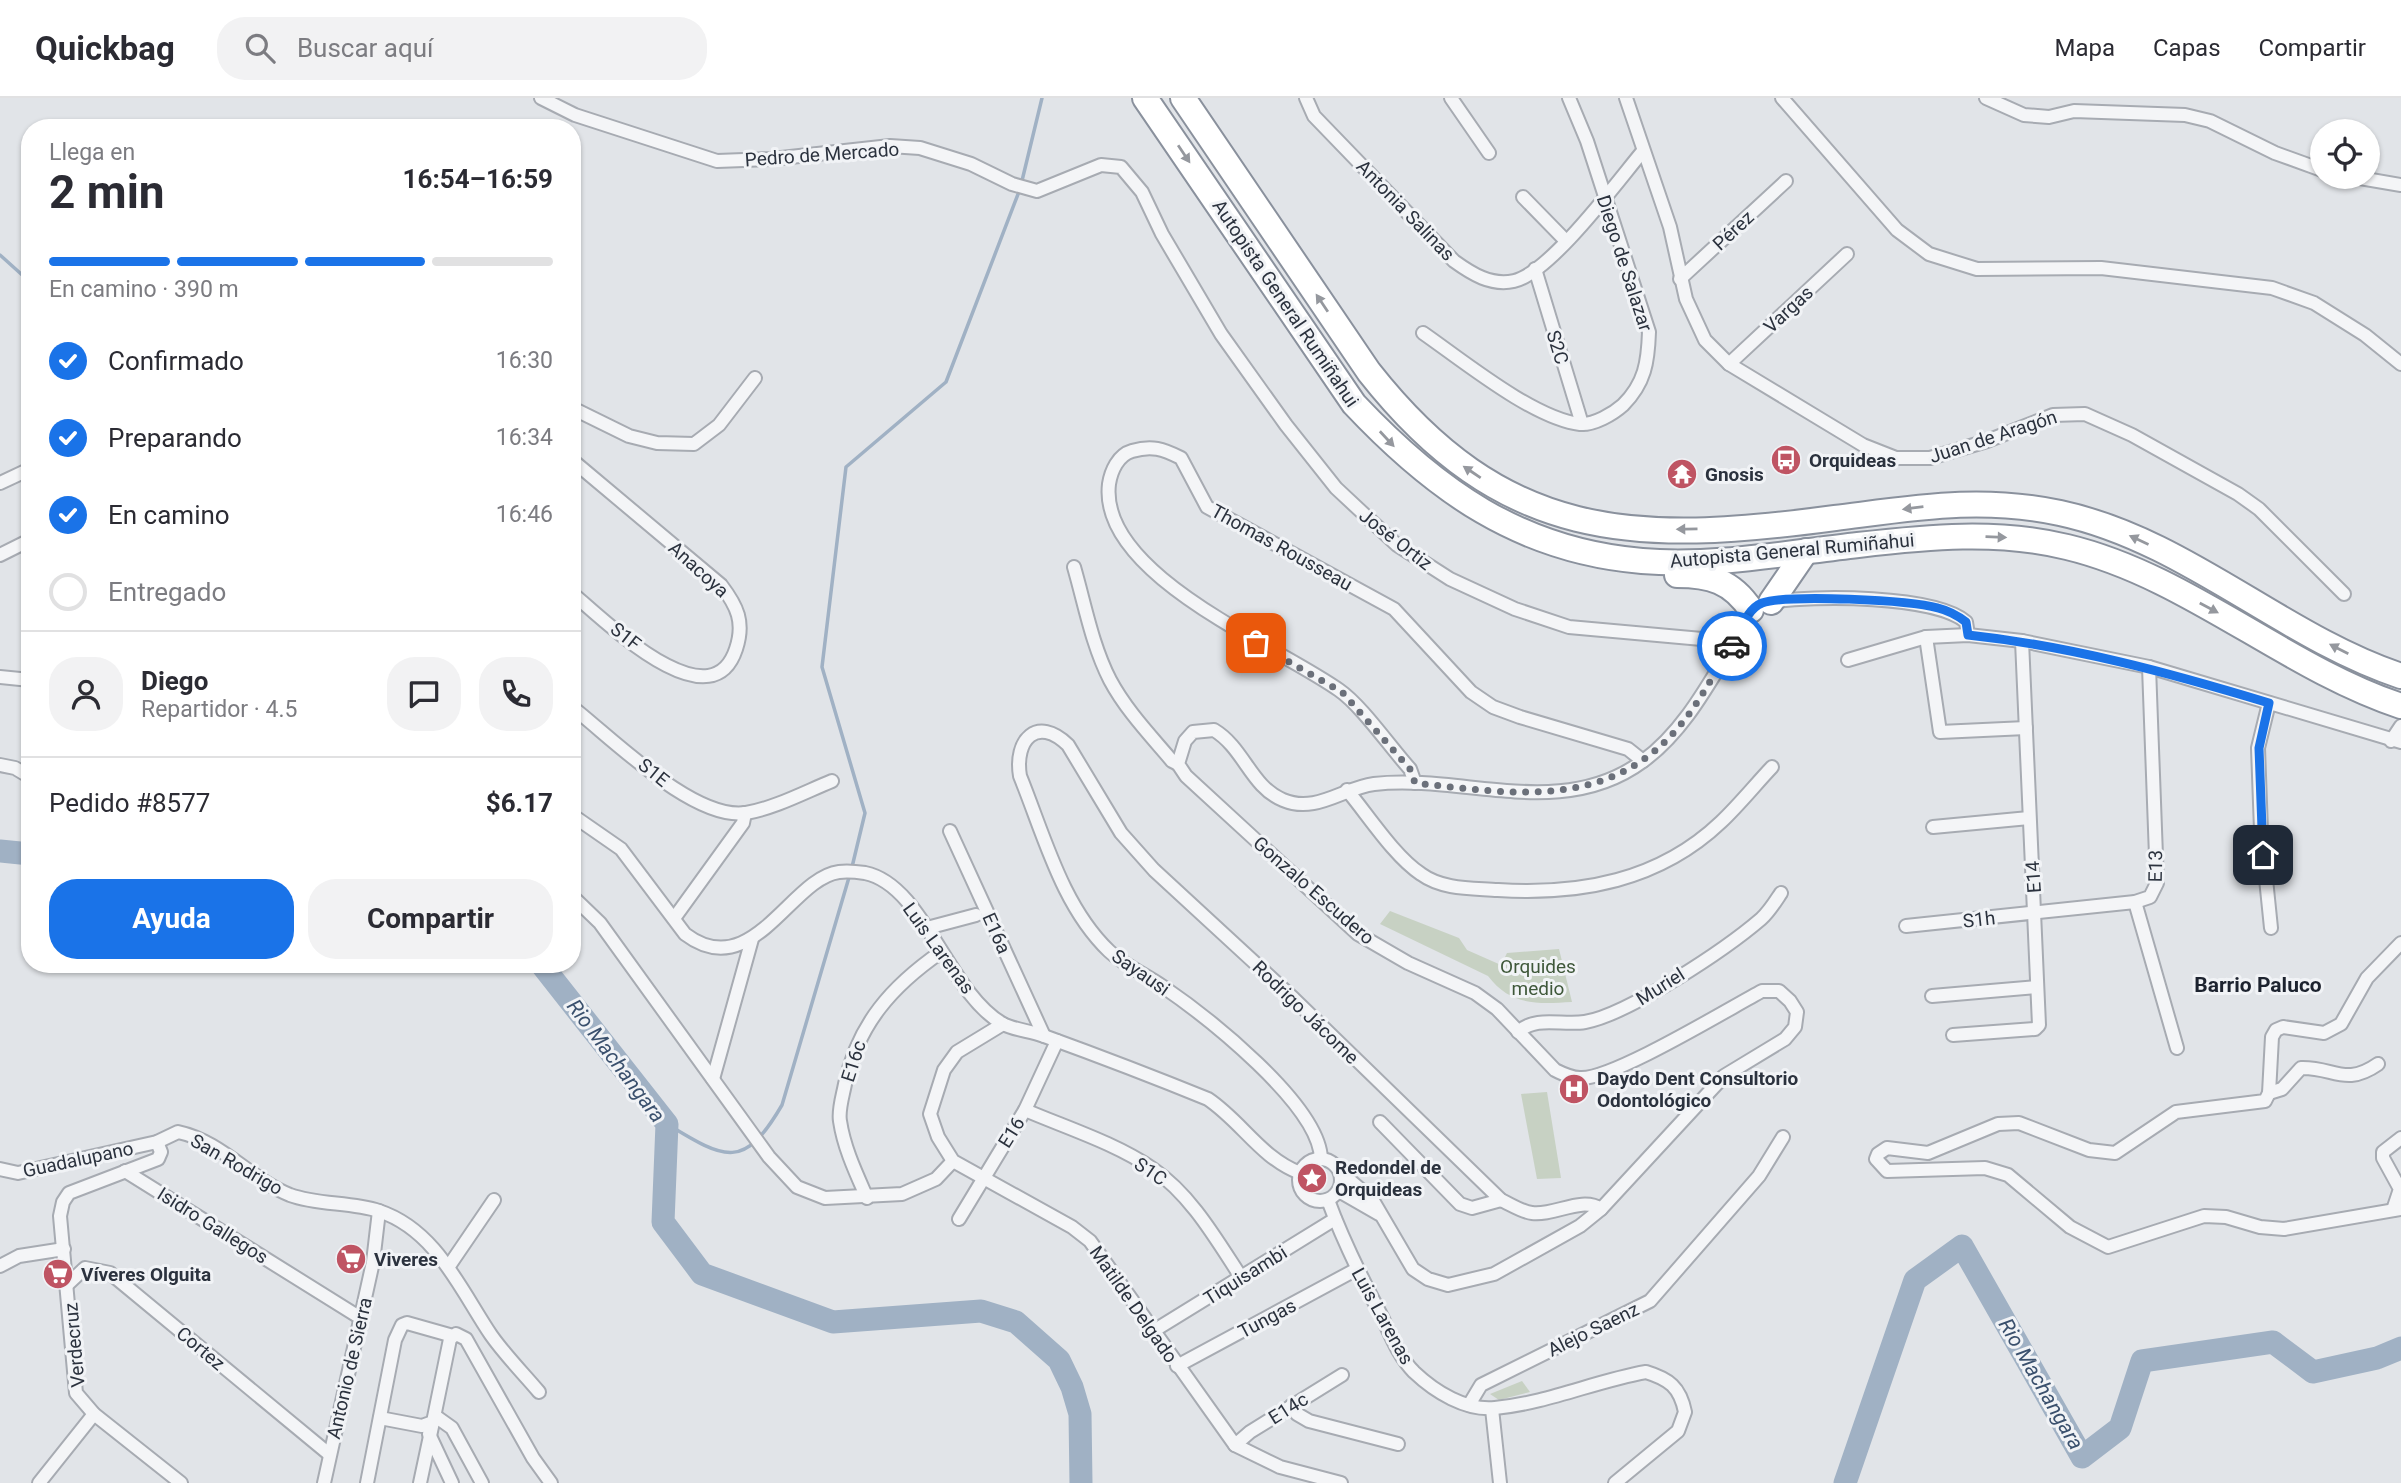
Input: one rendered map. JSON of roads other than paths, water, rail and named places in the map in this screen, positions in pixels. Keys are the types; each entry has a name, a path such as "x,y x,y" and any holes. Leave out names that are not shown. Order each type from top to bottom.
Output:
{"highway":[{"name":"Autopista General Rumiñahui","path":"1145,98 1354,404 1395,449 1440,486 1493,517 1560,544 1642,561 1687,562 1918,538 2022,538 2069,547 2111,560 2158,581 2331,675 2401,706"},
{"name":"Autopista General Rumiñahui","path":"1183,98 1368,372 1394,404 1445,453 1475,476 1514,497 1575,521 1626,530 1736,528 1981,502 2063,513 2125,533 2172,555 2341,650 2401,676"},
{"path":"1560,544 1607,568 1633,573 1715,578 1761,606 1806,551"}],"street":[{"name":"Pedro de Mercado","path":"541,98 575,116 717,161 772,159 890,146 920,148 971,164 1025,190 1037,191 1046,190 1093,167 1111,164 1121,167 1142,192 1174,256"},
{"name":"Antonia Salinas","path":"1306,98 1314,116 1454,261 1469,272 1494,281 1513,281 1535,269 1566,241 1643,152"},
{"path":"1451,98 1489,153"},
{"name":"Diego de Salazar","path":"1569,98 1587,141 1649,332 1648,363 1637,391 1613,414 1582,424"},
{"name":"Juan de Aragón","path":"1626,98 1670,227 1680,279 1701,333 1729,364 1863,445 1896,458 1930,458 1987,441 2053,415 2085,414 2144,441 2238,494 2259,509 2344,594"},
{"path":"1782,98 1897,230 1929,254 1977,268 2101,268 2272,288 2314,303 2365,335 2401,364"},
{"path":"1986,98 2024,115 2049,117 2074,111 2185,115 2210,121 2275,153 2310,166"},
{"name":"Pérez","path":"1680,279 1786,181"},
{"path":"2380,181 2401,185"},
{"path":"1523,197 1566,241"},
{"name":"Vargas","path":"1729,364 1847,254"},
{"name":"José Ortiz","path":"1174,256 1221,334 1286,425 1335,488 1397,545 1450,579 1515,609 1569,627 1735,642"},
{"name":"S2C","path":"1535,269 1582,424"},
{"path":"1423,333 1534,407 1555,417 1582,424"},
{"path":"581,412 629,436 657,443 694,444 719,425 755,378"},
{"name":"Thomas Rousseau","path":"1415,783 1410,769 1342,692 1240,634 1148,566 1126,544 1111,519 1108,495 1110,475 1116,463 1127,453 1151,446 1181,458 1207,507 1387,605 1471,692 1493,707 1628,749 1643,761"},
{"name":"Anacoya","path":"581,468 722,585 739,608 741,634 725,670 715,677 682,674"},
{"path":"0,483 21,473"},
{"path":"0,555 21,544"},
{"name":"Gonzalo Escudero","path":"1074,567 1097,649 1110,679 1127,708 1186,776 1358,934 1399,958 1475,993 1555,1070 1582,1079 1597,1076 1630,1062 1762,991 1779,991 1790,1000 1797,1012 1795,1027 1784,1038 1724,1076 1601,1209 1580,1226 1494,1274 1448,1285 1428,1279 1413,1269 1379,1214 1373,1199 1340,1172"},
{"path":"1178,764 1185,741 1193,732 1214,730 1238,749 1253,775 1281,800 1311,804 1347,790 1374,784 1415,783 1496,792 1559,793 1610,779 1643,761 1682,723 1761,606 1802,599 1924,604 1956,613 1966,622 1968,635"},
{"name":"S1F","path":"581,602 654,657 682,674"},
{"path":"1848,660 1926,637 1968,635 2022,641 2148,667 2396,741 2401,726"},
{"path":"1926,637 1941,732 2026,728"},
{"name":"E14","path":"1953,1035 2038,1028 2036,913 2029,818 2022,641"},
{"name":"E13","path":"2148,667 2157,883 2150,897 2135,902 2177,1048"},
{"path":"0,677 21,679"},
{"path":"2269,703 2259,748 2261,830 2271,928"},
{"name":"S1E","path":"581,714 687,799 715,811 746,813"},
{"name":"Sayausi","path":"1056,734 1040,732 1027,737 1020,746 1017,760 1020,776 1070,898 1110,952 1165,988 1278,1082 1316,1133 1321,1159"},
{"name":"Rodrigo Jácome","path":"1056,734 1068,745 1121,833 1154,870 1304,1009 1501,1200 1530,1213 1556,1212 1586,1204 1601,1209"},
{"path":"0,765 21,772"},
{"path":"1347,790 1422,875 1458,887 1548,893 1595,887 1632,877 1669,859 1721,822 1772,767"},
{"path":"675,917 743,823 746,813 832,781"},
{"path":"1933,827 2029,818"},
{"path":"581,821 621,849 675,917 685,934 693,940 730,946 752,939"},
{"name":"E16a","path":"950,831 1044,1035"},
{"name":"Luis Larenas","path":"752,939 817,882 837,872 867,873 896,892 915,910 961,985 1003,1024 1044,1035 1208,1099 1228,1112 1268,1157 1300,1172"},
{"name":"Muriel","path":"1518,1032 1526,1025 1538,1022 1585,1022 1632,1004 1764,917 1781,893"},
{"name":"S1h","path":"1906,926 2135,902"},
{"path":"581,905 600,923 763,1148 797,1187 825,1198 866,1198 902,1194 936,1179 953,1161 938,1137 930,1114 944,1070 957,1052 1003,1024"},
{"path":"927,928 976,915"},
{"path":"713,1079 752,939"},
{"path":"2401,943 2367,978 2341,1024 2324,1033 2283,1027 2276,1030 2272,1037 2269,1093 2265,1101 2176,1112 2115,1153 2089,1150 2019,1123 1998,1124 1928,1153 1887,1149 1882,1150 1876,1158 1887,1171 1984,1168 2008,1175 2070,1227 2108,1247 2204,1216 2226,1217 2260,1227 2284,1229 2397,1210 2400,1189 2383,1158 2383,1152 2401,1138"},
{"name":"E16c","path":"866,1198 849,1156 839,1118 851,1056 864,1029 885,998 912,972 941,952"},
{"path":"1931,996 2038,988"},
{"name":"E16","path":"959,1219 1025,1110 1057,1041"},
{"path":"2269,1093 2282,1090 2301,1068 2349,1077 2365,1073 2378,1064"},
{"name":"S1C","path":"1025,1110 1152,1169 1175,1187 1206,1223 1241,1277"},
{"path":"1380,1122 1460,1204 1472,1208 1501,1200"},
{"name":"San Rodrigo","path":"125,1171 158,1159 161,1152 157,1142 172,1134 184,1134 224,1153 289,1195 379,1211 407,1225 427,1241 449,1266 492,1336 539,1392"},
{"name":"Alejo Saenz","path":"1469,1405 1481,1385 1650,1301 1759,1176 1783,1137"},
{"name":"Guadalupano","path":"0,1170 18,1173 157,1142"},
{"path":"1321,1159 1336,1165 1340,1172 1339,1191 1328,1200 1314,1201 1303,1193 1300,1172 1312,1160 1321,1159"},
{"name":"Matilde Delgado","path":"953,1161 1073,1227 1090,1241 1235,1444 1280,1467 1341,1483"},
{"name":"Verdecruz","path":"125,1171 69,1194 63,1202 60,1216 76,1393 94,1414 181,1483"},
{"name":"Isidro Gallegos","path":"125,1171 359,1317"},
{"name":"Gonzalo Escudero","path":"1339,1191 1379,1214"},
{"path":"449,1266 494,1200"},
{"name":"Luis Larenas","path":"1328,1200 1357,1269 1401,1354 1414,1372 1440,1393 1469,1405"},
{"name":"Antonio de Sierra","path":"324,1483 373,1262 379,1211"},
{"name":"Tiquisambi","path":"1155,1330 1335,1219"},
{"path":"0,1266 19,1256 64,1249"},
{"name":"Cortez","path":"68,1284 85,1268 110,1273 329,1454"},
{"name":"Tungas","path":"1177,1366 1357,1269"},
{"path":"367,1483 395,1340 402,1325 407,1323 453,1336 456,1334 466,1339 520,1436 551,1483"},
{"path":"420,1483 453,1336"},
{"path":"1469,1405 1492,1409 1534,1403 1646,1372 1664,1377 1676,1387 1683,1400 1685,1412 1682,1422 1668,1440 1615,1483"},
{"name":"E14c","path":"1235,1444 1342,1375"},
{"path":"1292,1405 1297,1414 1309,1420 1398,1444"},
{"path":"1492,1409 1500,1483"},
{"path":"39,1483 94,1414"},
{"path":"380,1418 431,1428"},
{"path":"431,1428 438,1418 452,1428 482,1483"},
{"path":"431,1428 452,1483"}],"waterway":[{"path":"852,867 865,813 822,667 846,467 946,382 1020,189 1042,98"},
{"path":"0,255 21,274"},
{"name":"Rio Machangara","path":"0,851 21,853"},
{"path":"667,1124 705,1145 719,1151 732,1152 744,1149 769,1126 782,1105 850,874"},
{"name":"Rio Machangara","path":"548,973 667,1124 663,1222 702,1274 833,1322 981,1311 1016,1322 1059,1360 1072,1387 1080,1414 1081,1483"},
{"name":"Rio Machangara","path":"1845,1483 1915,1280 1962,1246 2082,1457 2120,1428 2142,1361 2273,1342 2313,1372 2377,1358 2401,1348"}],"place":[{"name":"Orquideas","path":"1786,460"},
{"name":"Gnosis","path":"1682,474"},
{"name":"Daydo Dent Consultorio Odontológico","path":"1574,1089"},
{"name":"Redondel de Orquideas","path":"1312,1178"},
{"name":"Viveres","path":"351,1259"},
{"name":"Víveres Olguita","path":"58,1274"}],"district":[{"name":"Barrio Paluco","path":"2258,985"}],"park label":[{"name":"Orquides medio","path":"1538,977"}]}
